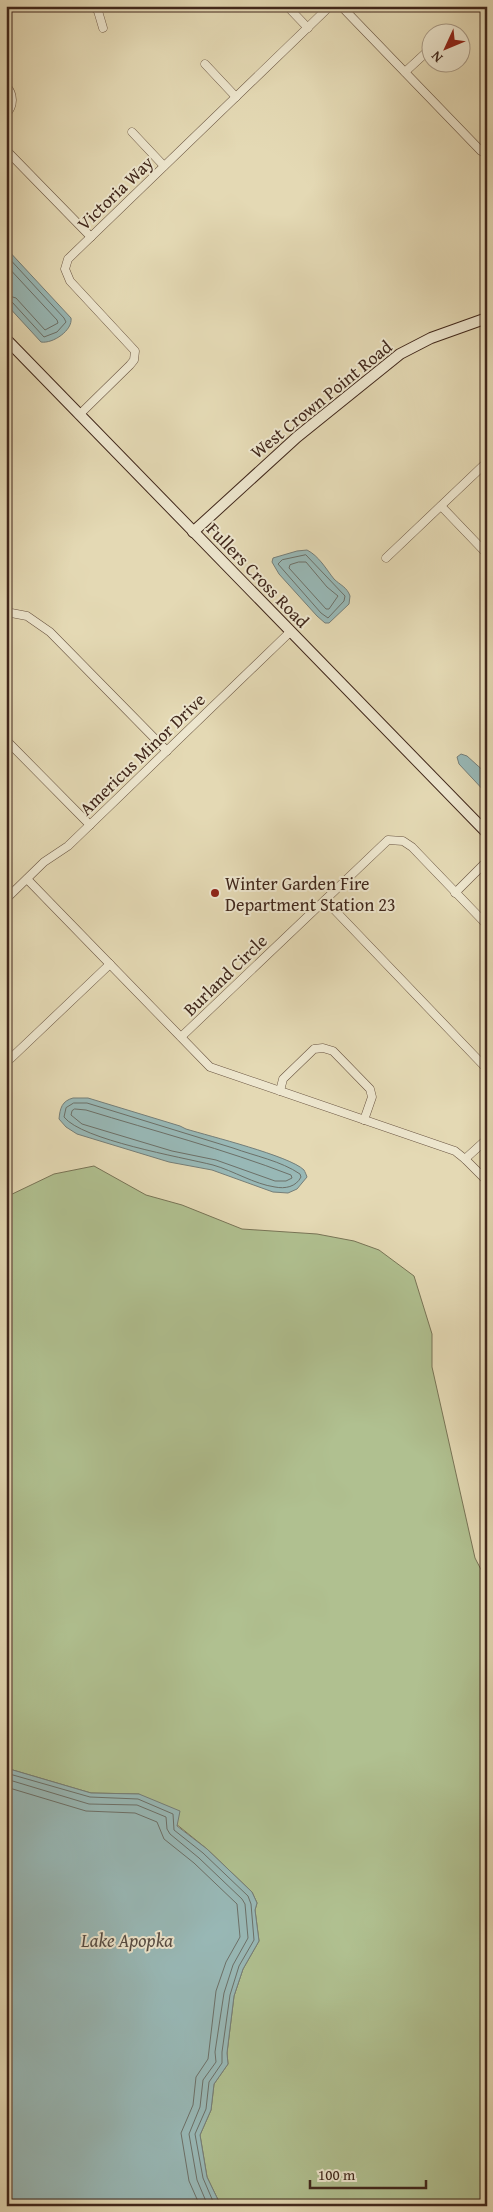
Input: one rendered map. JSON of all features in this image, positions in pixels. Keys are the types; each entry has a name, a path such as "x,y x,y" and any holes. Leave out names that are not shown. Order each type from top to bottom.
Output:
{"street":[{"path":"93,6 98,11 103,28"},
{"path":"287,6 308,28"},
{"name":"Victoria Way","path":"79,414 130,366 134,360 135,351 70,280 65,269 68,259 330,6"},
{"path":"341,6 481,152 487,154"},
{"path":"405,72 420,58"},
{"path":"205,64 236,97"},
{"path":"6,86 10,90 12,99 9,111 6,114"},
{"path":"132,132 164,166"},
{"path":"6,150 91,237"},
{"name":"West Crown Point Road","path":"193,532 297,437 400,354 431,338 487,318"},
{"name":"Fullers Cross Road","path":"6,339 487,833"},
{"path":"386,558 487,462"},
{"path":"441,506 487,554"},
{"path":"6,612 27,616 45,628 167,751"},
{"name":"Americus Minor Drive","path":"8,894 44,862 68,846 290,632"},
{"path":"6,740 90,825"},
{"name":"Burland Circle","path":"182,1038 388,840 403,841 412,847 487,926"},
{"path":"455,893 487,861"},
{"path":"27,879 210,1067 455,1151 466,1159 487,1181"},
{"path":"325,900 487,1069"},
{"path":"6,1061 110,964"},
{"path":"280,1091 283,1079 314,1049 323,1048 333,1051 370,1089 372,1097 364,1120"},
{"path":"466,1159 487,1139"}],"green space":[{"path":"94,1166 146,1195 182,1205 242,1229 317,1234 354,1241 379,1250 414,1276 432,1334 432,1367 475,1558 487,1581 487,2206 221,2206 207,2177 200,2135 211,2110 214,2084 228,2064 227,2053 234,1996 243,1969 259,1941 255,1910 257,1903 252,1892 207,1849 139,1794 91,1793 6,1768 6,1197 54,1174"}],"water":[{"path":"6,248 71,318 71,323 66,331 51,341 41,342 6,304"},
{"path":"307,550 319,559 334,579 347,590 350,596 349,604 329,623 325,623 317,616 279,574 272,562 273,558"},
{"path":"461,754 467,756 487,774 487,794 459,764 457,757"},
{"path":"73,1098 88,1098 267,1153 296,1165 304,1170 307,1177 297,1189 288,1193 273,1192 212,1170 169,1162 77,1134 66,1127 59,1119 62,1105"},
{"name":"Lake Apopka","path":"6,1768 91,1793 139,1794 180,1811 177,1826 207,1849 252,1892 257,1903 255,1910 259,1941 243,1969 234,1996 227,2053 228,2064 214,2084 211,2110 200,2135 207,2177 221,2206 6,2206"}],"place":[{"name":"Winter Garden Fire Department Station 23","path":"215,893"}]}
